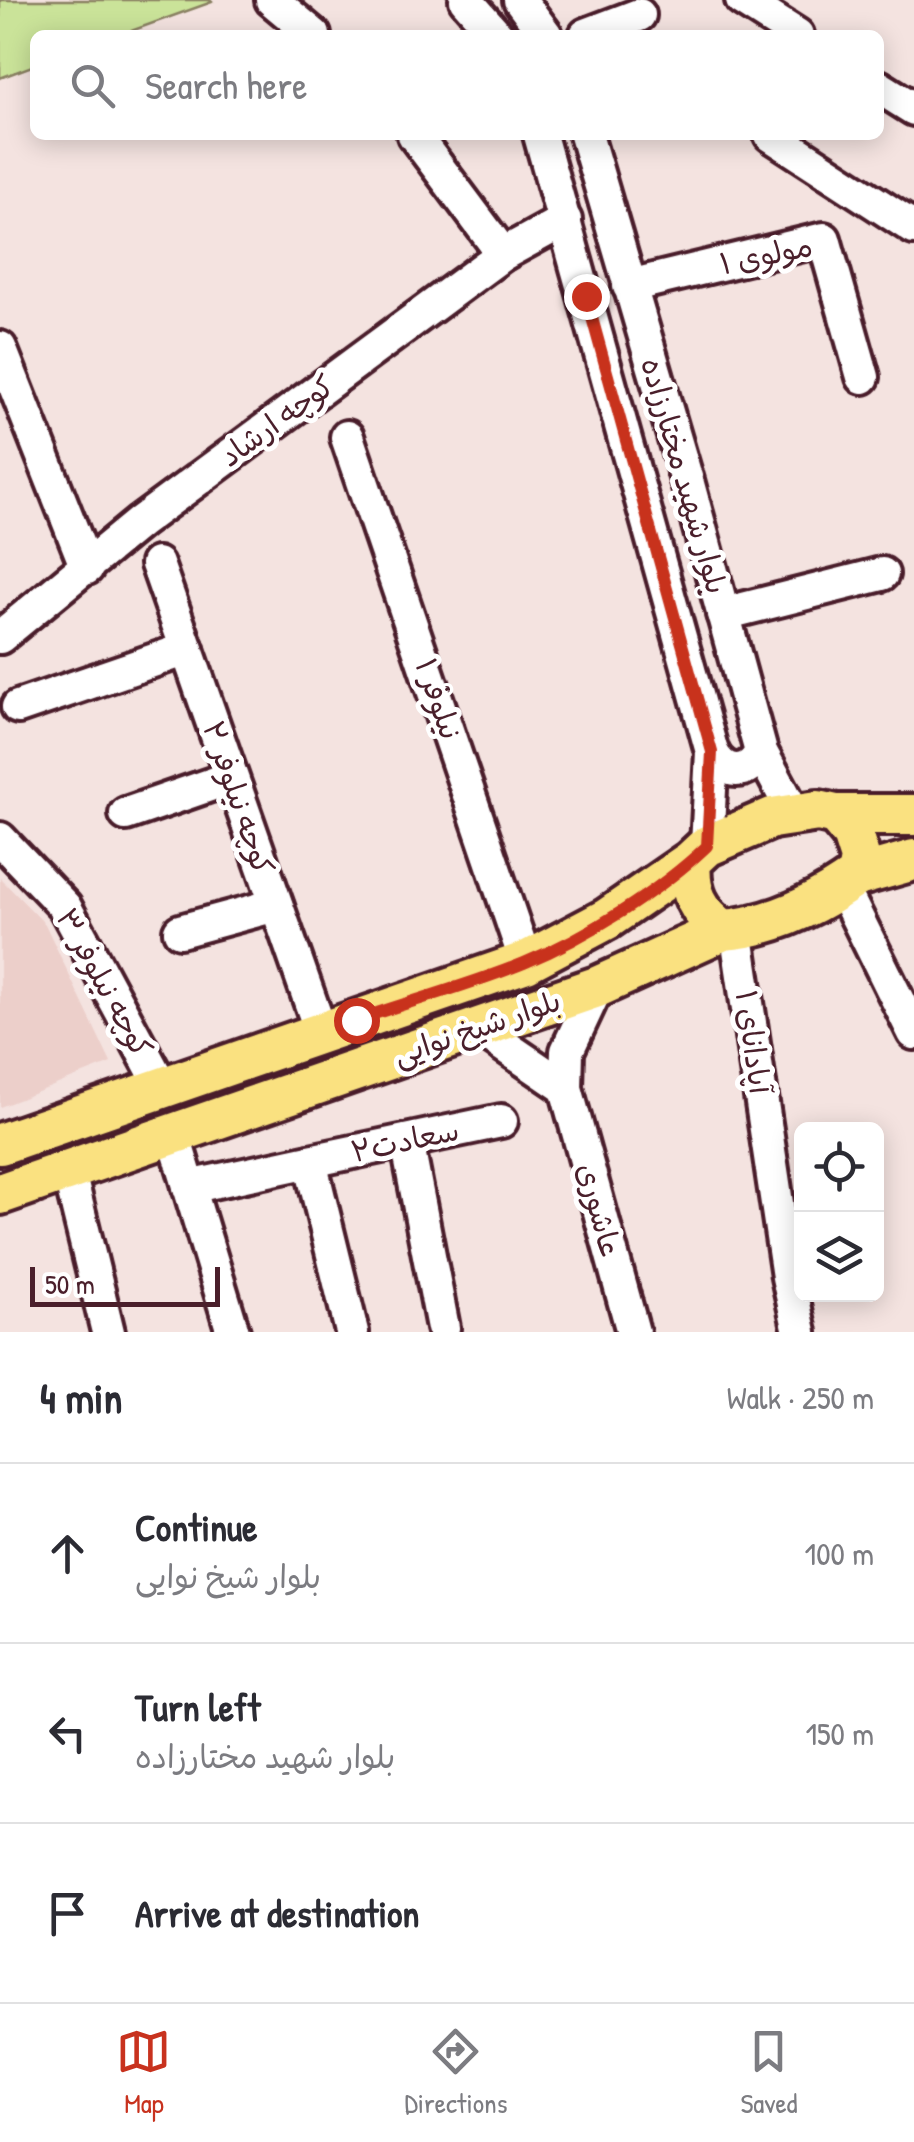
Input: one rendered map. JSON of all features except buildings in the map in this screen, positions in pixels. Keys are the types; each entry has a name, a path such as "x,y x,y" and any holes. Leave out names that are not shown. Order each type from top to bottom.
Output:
{"main road":[{"name":"بلوار شیخ نوایی","path":"0,1144 526,962 607,919 699,854 772,818 794,813"},
{"path":"794,813 914,815"},
{"path":"836,815 852,834 860,859 849,882"},
{"path":"699,854 689,878 695,900 705,917 729,930"},
{"path":"849,882 914,860"},
{"name":"بلوار شیخ نوایی","path":"0,1194 596,987 729,930 785,916 849,882"}],"street":[{"path":"272,0 308,30"},
{"path":"466,0 493,30"},
{"path":"520,0 542,30"},
{"path":"742,0 789,30"},
{"path":"600,30 639,16"},
{"path":"884,90 914,109"},
{"path":"418,140 503,254"},
{"name":"بلوار شهید مختارزاده","path":"541,140 712,752 699,854"},
{"name":"بلوار شهید مختارزاده","path":"587,140 761,752 794,813"},
{"path":"779,140 914,228"},
{"name":"کوچه ارشاد","path":"0,637 146,517 503,254 565,220"},
{"name":"مولوی ۱","path":"629,286 824,239 862,378"},
{"path":"0,348 87,568"},
{"name":"۱ نیلوفر","path":"347,436 526,962"},
{"name":"کوچه نیلوفر ۲","path":"157,564 322,1032"},
{"path":"723,614 882,574"},
{"path":"18,707 187,650"},
{"path":"712,752 718,764 730,770 743,770 754,764 761,752"},
{"path":"126,814 230,778"},
{"name":"کوچه نیلوفر ۳","path":"0,839 65,907 162,1087"},
{"path":"849,882 914,1033"},
{"path":"180,932 276,904"},
{"name":"آپادانای ۱","path":"729,930 800,1332"},
{"name":"عاشوری","path":"596,987 568,1051 566,1088 633,1332"},
{"path":"478,1028 566,1088"},
{"name":"سعادت۲","path":"189,1186 501,1121"},
{"path":"173,1133 233,1332"},
{"path":"407,1141 444,1328"},
{"path":"310,1161 352,1332"},
{"path":"69,1172 108,1332"}],"shaded area":[{"path":"0,878 45,924 111,1063 0,1107"}],"green space":[{"path":"0,0 212,2 134,30 30,30 30,67 0,78"}],"route":[{"path":"356,1020 526,962 607,919 692,861 707,846 712,752 586,296"}]}
